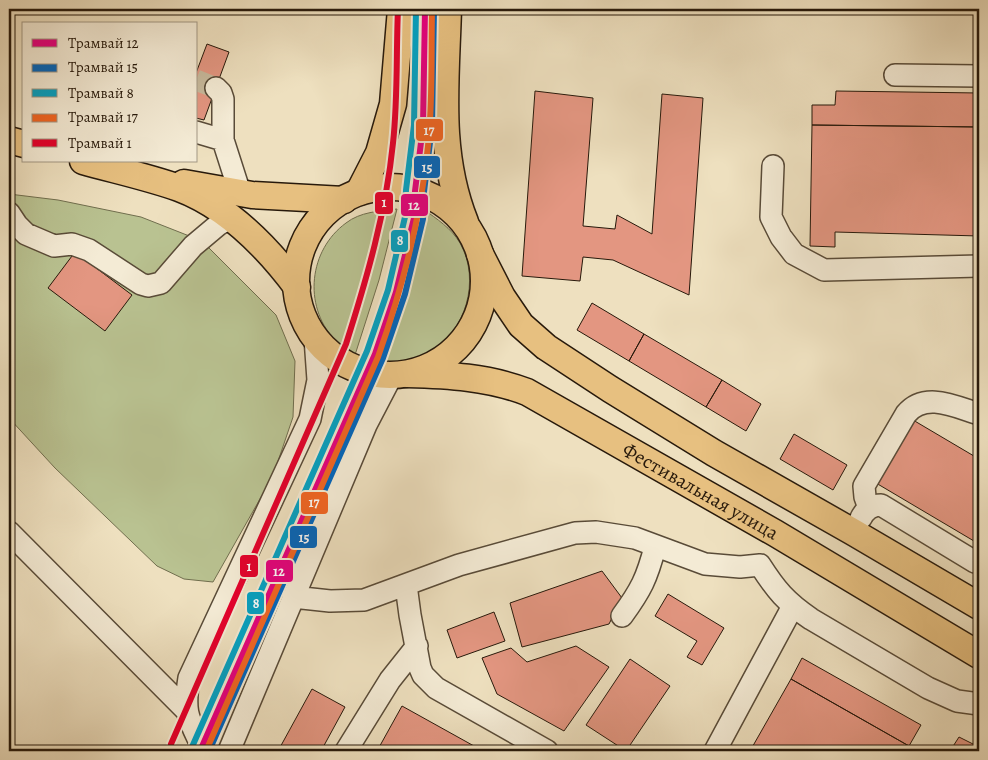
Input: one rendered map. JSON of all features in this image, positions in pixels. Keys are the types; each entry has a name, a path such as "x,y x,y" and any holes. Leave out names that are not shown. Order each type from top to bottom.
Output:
{"main road":[{"path":"351,196 379,153 394,104 401,9"},
{"path":"448,9 444,129 455,193 467,227"},
{"path":"9,140 22,143"},
{"path":"86,162 180,189 205,202 252,235 270,253 297,287"},
{"path":"132,175 240,193 286,198 351,196 383,188 399,188 415,191 442,203 456,214 467,227"},
{"name":"Фестивальная улица","path":"351,196 320,220 307,238 298,266 297,287 301,312 316,338 334,356 344,363 367,372 441,374 481,378 507,384 527,392 782,537 979,655"},
{"name":"Фестивальная улица","path":"467,227 502,297 521,325 534,338 610,389 706,448 979,606"},
{"path":"399,374 430,366 450,353 472,328 480,310 484,290 484,274 480,254"}],"street":[{"path":"895,74 979,76"},
{"path":"216,88 223,99 223,140 240,193"},
{"path":"198,133 223,140"},
{"path":"773,166 771,217 781,237 794,254 824,270 979,266"},
{"path":"9,212 17,225 26,234 54,246 72,244 88,250 141,284 148,286 161,282 193,246 218,225 230,218"},
{"path":"204,751 195,734 187,711 186,695 189,678 310,419 318,380 316,338"},
{"path":"229,751 366,425 399,374"},
{"path":"869,508 864,486 911,407 922,402 942,402 979,414"},
{"path":"853,532 863,514 869,508 875,506 885,507 976,562"},
{"path":"9,532 187,711"},
{"path":"293,597 330,601 364,600 460,565 575,532 617,535 635,538 705,564 740,567 760,565 780,594 811,619 928,688 957,701 979,704"},
{"path":"622,616 638,595 655,547"},
{"path":"406,585 418,659 423,675 436,688 547,751"},
{"path":"715,751 793,606"},
{"path":"346,751 381,694 417,646"}],"green space":[{"path":"9,194 58,200 141,217 202,241 276,315 295,361 293,417 273,476 213,582 184,579 157,566 55,468 9,418"},
{"path":"397,209 379,280 355,355 334,339 324,325 314,294 314,278 318,263 324,248 334,234 351,219 377,211"},
{"path":"423,209 448,228 460,243 469,273 469,289 466,304 452,333 428,353 404,361 380,362 393,325"}],"building":[{"path":"207,44 229,52 204,120 198,118 198,68"},
{"path":"535,91 593,98 583,226 615,229 617,215 652,234 662,94 703,98 689,295 613,260 583,257 580,281 522,276"},
{"path":"836,91 979,93 979,127 812,125 812,105 835,105"},
{"path":"812,125 979,127 979,236 835,232 835,247 810,246"},
{"path":"75,252 132,295 105,331 48,288"},
{"path":"592,303 644,334 629,361 577,330"},
{"path":"644,334 722,380 706,407 629,361"},
{"path":"722,380 761,404 746,431 706,407"},
{"path":"913,420 979,459 979,544 876,483"},
{"path":"794,434 847,465 833,490 780,459"},
{"path":"602,571 622,598 609,624 522,647 510,603"},
{"path":"668,594 724,628 702,665 687,657 697,641 655,616"},
{"path":"494,612 505,641 457,658 447,630"},
{"path":"576,646 609,667 564,731 497,694 482,658 511,648 527,662"},
{"path":"802,658 921,725 909,746 791,679"},
{"path":"630,659 670,686 626,751 586,725"},
{"path":"791,679 909,746 906,751 750,751"},
{"path":"312,689 345,707 321,751 278,751"},
{"path":"402,706 483,751 377,751"},
{"path":"959,737 979,747 979,751 950,751"}],"tunnel":[{"path":"198,81 216,88"}],"tram line":[{"name":"1","path":"171,744 346,344 354,319 375,245 390,169 396,109 398,9"},
{"name":"8","path":"192,747 367,351 388,290 405,217 406,190 414,125 416,9"},
{"name":"12","path":"200,751 375,354 396,292 414,218 415,191 423,126 425,9"},
{"name":"17","path":"206,751 378,357 395,305 409,253 425,173 431,112 432,9"},
{"name":"15","path":"209,751 383,358 405,294 423,219 424,192 432,126 434,9"}]}
